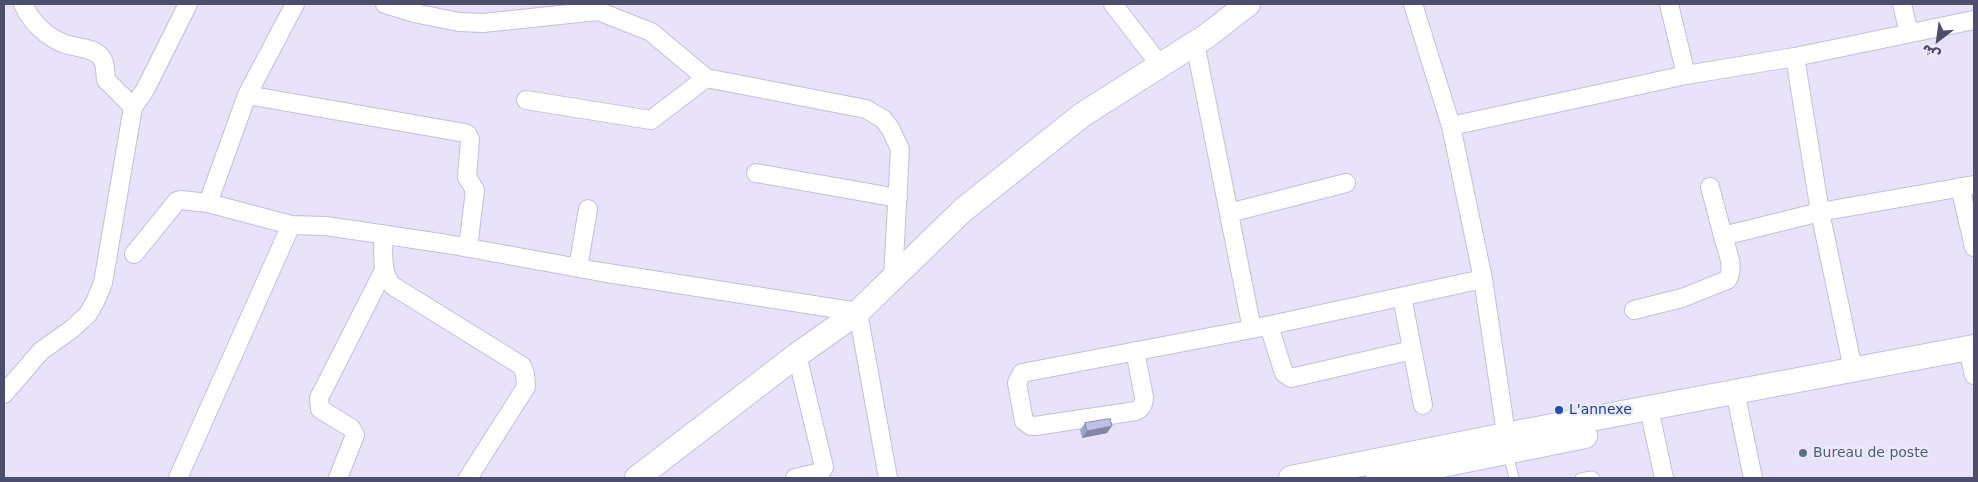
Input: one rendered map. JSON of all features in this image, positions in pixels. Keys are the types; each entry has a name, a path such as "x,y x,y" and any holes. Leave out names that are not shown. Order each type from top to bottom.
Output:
{"main road":[{"path":"637,478 797,355 858,312 963,210 1082,115 1195,42 1244,6"},
{"path":"1290,478 1652,422 1737,398 1852,370 1972,358"},
{"path":"1378,478 1507,444 1737,398 1972,358"}],"street":[{"path":"23,4 28,14 45,33 64,44 95,51 101,56 104,61 106,80 133,107"},
{"path":"4,394 41,351 72,329 88,314 95,302 103,283 133,107 145,90 188,4"},
{"path":"208,203 247,95 296,4"},
{"path":"385,4 414,13 459,22 483,23 580,11 598,11 651,32 706,78 866,108 876,113 890,128 900,149 893,279"},
{"path":"1113,4 1160,65"},
{"path":"1412,4 1451,126 1482,279 1507,444"},
{"path":"1669,4 1686,75"},
{"path":"1902,4 1909,33"},
{"path":"1451,126 1686,75 1794,57 1974,20"},
{"path":"1195,42 1229,213 1261,328 1284,373 1291,378 1412,350"},
{"path":"1794,57 1820,212 1852,370"},
{"path":"526,100 651,120 706,78"},
{"path":"247,95 468,135 470,140 468,177 474,190 468,248"},
{"path":"756,174 898,198"},
{"path":"1229,213 1346,183"},
{"path":"1723,236 1820,212 1967,186 1974,247"},
{"path":"1634,310 1682,298 1727,280 1730,276 1731,268 1710,187"},
{"path":"134,254 177,201 181,200 208,203 291,225 326,226 383,234 578,268 858,312 888,478"},
{"path":"578,268 588,209"},
{"path":"183,476 291,225"},
{"path":"383,234 384,270 393,286 522,366 525,374 526,387 468,478"},
{"path":"338,478 354,435 351,428 320,409 320,398 384,270"},
{"path":"1135,351 1144,397 1144,403 1136,412 1035,426 1031,426 1024,421 1017,383 1022,373 1135,351 1261,328 1482,279"},
{"path":"1402,297 1423,404"},
{"path":"795,478 821,472 824,467 797,355"},
{"path":"1737,398 1753,478"},
{"path":"1652,422 1664,478"}],"lane":[{"path":"1507,444 1514,478"},
{"path":"1580,478 1592,476 1595,478"}],"building":[{"path":"1110,419 1112,426 1087,431 1085,423"}],"place":[{"name":"L'annexe","path":"1559,410"},
{"name":"Bureau de poste","path":"1803,453"}]}
